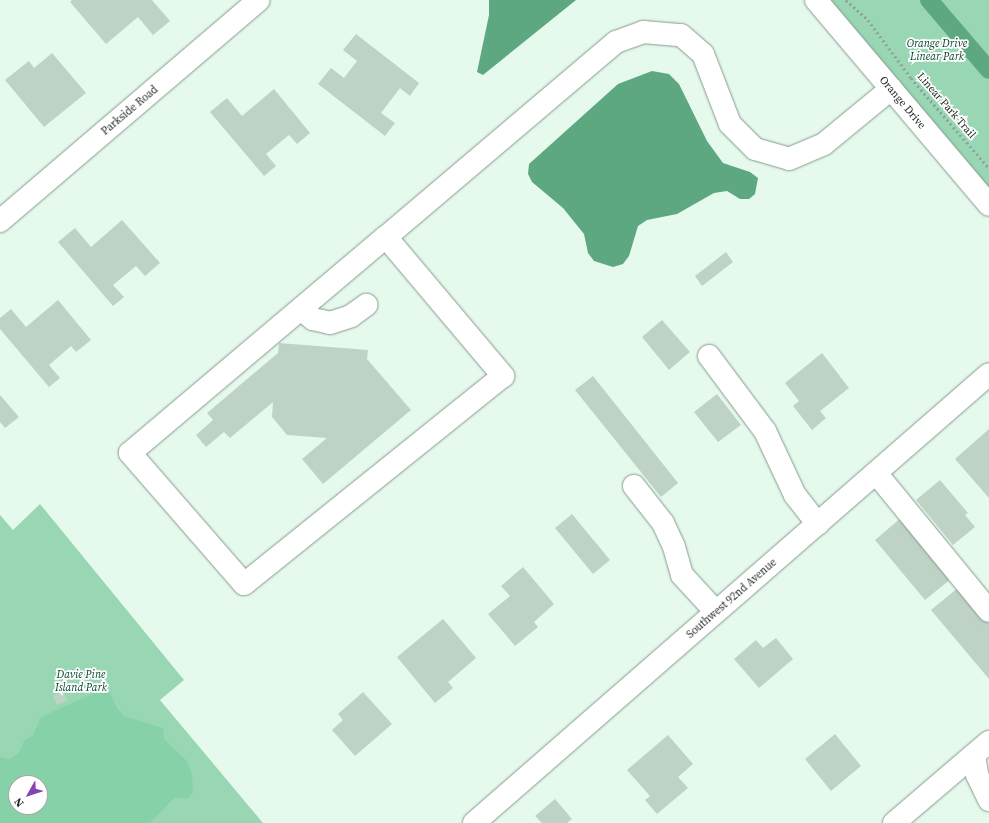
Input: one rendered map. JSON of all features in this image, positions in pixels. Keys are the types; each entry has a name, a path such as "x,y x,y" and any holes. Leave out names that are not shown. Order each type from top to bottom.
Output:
{"street":[{"name":"Parkside Road","path":"0,221 259,0"},
{"name":"Orange Drive","path":"816,0 989,205"},
{"path":"386,237 503,376 244,584 130,454 616,42 643,32 681,36 703,54 730,124 755,149 789,159 824,144 891,89"},
{"path":"301,309 313,319 330,323 351,316 366,305"},
{"path":"709,356 765,432 795,495 818,524"},
{"name":"Southwest 92nd Avenue","path":"474,823 989,374"},
{"path":"876,473 989,611"},
{"path":"634,486 663,523 674,547 682,575 716,612"},
{"path":"981,748 978,775 989,800"},
{"path":"894,823 981,748"}],"path":[{"name":"Linear Park Trail","path":"846,0 868,20 911,78 989,168"}],"green space":[{"name":"Orange Drive Linear Park","path":"827,0 989,0 989,191"},
{"name":"Davie Pine Island Park","path":"40,504 184,680 160,700 263,823 0,823 0,515 13,530"}],"shaded area":[{"path":"489,0 576,0 483,75 477,72 489,15"},
{"path":"652,71 669,74 679,84 707,141 723,163 750,172 758,178 755,194 749,199 740,199 727,191 714,193 677,214 647,220 638,226 629,256 623,264 613,267 594,261 588,253 584,234 563,208 532,182 528,174 529,164 618,84"},
{"path":"101,690 110,693 117,708 124,716 163,728 164,739 186,760 192,774 193,792 188,799 175,797 150,823 0,823 0,757 10,759 19,752 24,741 33,735 41,717"}],"building":[{"path":"72,0 152,0 170,21 153,35 138,17 106,44 70,2"},
{"path":"356,34 419,83 410,96 400,88 381,113 395,123 385,136 318,84 331,68 344,78 357,61 343,50"},
{"path":"52,53 86,93 44,127 5,80 29,61 34,68"},
{"path":"274,89 310,133 297,144 289,135 266,154 276,166 264,176 210,112 227,98 242,116"},
{"path":"122,220 160,263 145,276 136,266 113,285 124,297 113,306 58,242 75,228 91,247"},
{"path":"726,252 733,262 702,286 695,276"},
{"path":"58,300 91,340 76,352 71,346 49,365 60,378 49,387 0,329 0,318 11,309 26,327"},
{"path":"662,320 690,352 669,370 642,337"},
{"path":"279,343 368,350 367,359 411,410 323,484 302,459 327,438 287,435 272,417 273,402 230,438 224,432 206,447 196,435 213,420 207,413 278,353"},
{"path":"822,353 849,388 820,411 826,418 812,430 793,406 799,401 785,383"},
{"path":"593,376 678,483 661,497 575,390"},
{"path":"717,394 741,425 718,442 694,412"},
{"path":"0,395 19,417 5,428 0,422"},
{"path":"989,429 989,498 955,459"},
{"path":"940,480 968,513 965,515 975,527 953,545 916,500"},
{"path":"572,514 610,560 593,574 555,528"},
{"path":"902,517 952,578 925,600 875,540"},
{"path":"523,567 554,604 534,622 538,627 515,646 488,614 510,596 501,586"},
{"path":"959,587 989,623 989,679 931,610"},
{"path":"443,619 476,658 448,682 453,688 435,703 397,657"},
{"path":"776,638 793,659 759,688 734,659 756,640 763,648"},
{"path":"63,691 67,700 57,705 53,696"},
{"path":"363,692 392,724 355,756 332,730 343,720 338,714"},
{"path":"835,734 861,766 831,791 805,759"},
{"path":"668,735 693,764 678,777 688,788 657,814 645,800 650,796 627,770"},
{"path":"555,799 572,819 567,823 542,823 535,816"}],"waterway":[{"path":"929,0 989,70"}]}
